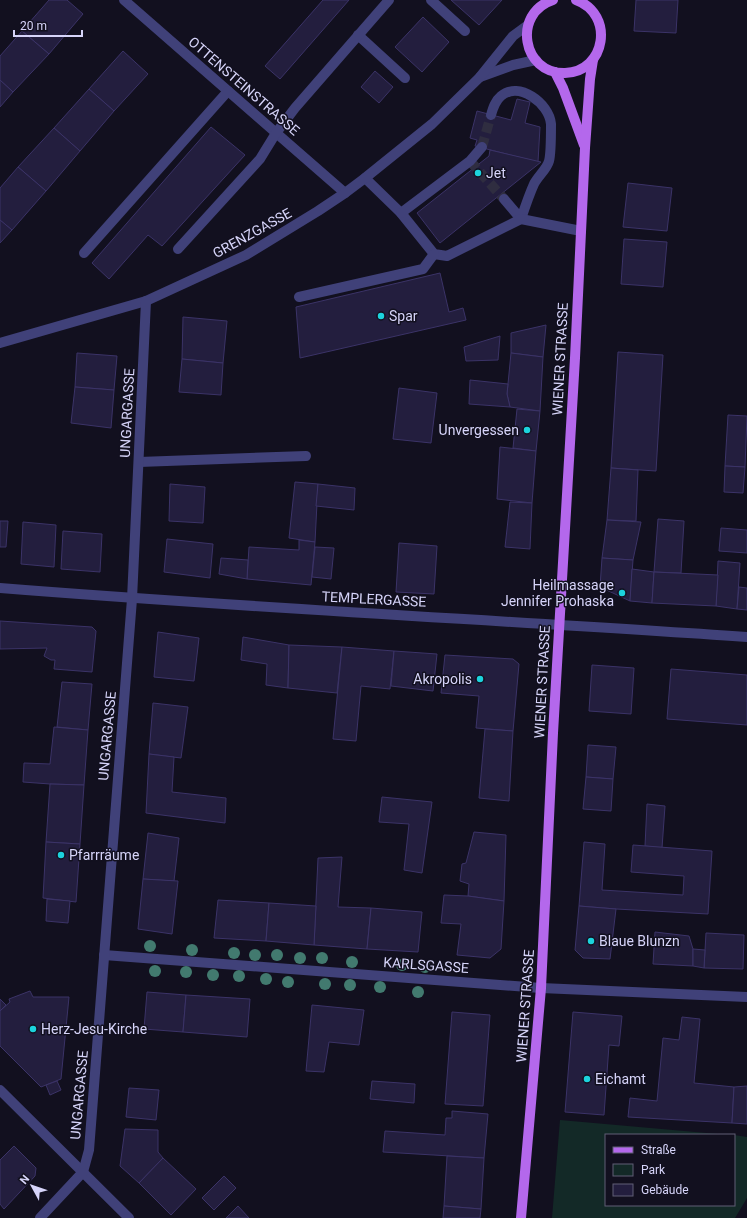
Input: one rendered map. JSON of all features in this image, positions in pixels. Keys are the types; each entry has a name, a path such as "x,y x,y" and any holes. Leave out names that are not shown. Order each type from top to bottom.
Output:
{"main road":[{"path":"553,0 539,8 532,16 528,25 526,38 529,50 541,66 555,72 576,72 593,60"},
{"path":"576,0 588,3"},
{"name":"WIENER STRASSE","path":"521,1218 541,988 585,148 590,78 593,60 599,50 602,38 596,15 588,3"},
{"name":"WIENER STRASSE","path":"555,72 563,88 585,148"}],"street":[{"name":"OTTENSTEINSTRASSE","path":"124,0 345,193"},
{"path":"178,249 260,159 276,133 389,0"},
{"path":"431,0 465,31"},
{"name":"GRENZGASSE","path":"0,342 146,301 246,255 345,193 432,124 480,77 508,42 528,25"},
{"path":"358,36 406,78"},
{"name":"GRENZGASSE","path":"480,77 513,64 536,60"},
{"path":"491,115 496,101 501,95 511,90 534,97 544,107 551,122 549,161 534,185 521,219"},
{"path":"84,253 228,91"},
{"path":"401,213 470,160 482,147"},
{"path":"365,178 401,213 434,254 447,256 521,219 581,231"},
{"path":"504,199 521,219"},
{"path":"299,297 423,269 434,254"},
{"name":"UNGARGASSE","path":"83,1172 89,1150 132,599 146,301"},
{"path":"139,462 306,456"},
{"name":"TEMPLERGASSE","path":"0,588 132,599 559,624 747,637"},
{"name":"KARLSGASSE","path":"104,955 541,988 747,997"},
{"path":"0,1090 129,1218"},
{"path":"40,1218 83,1172"}],"green space":[{"path":"560,1120 718,1134 605,1134 605,1206 735,1206 735,1135 747,1137 747,1198 735,1218 552,1218"}],"building":[{"path":"49,0 67,0 83,14 49,54 22,31"},
{"path":"323,0 349,0 280,79 265,66"},
{"path":"451,0 502,0 479,25"},
{"path":"636,0 678,0 676,33 634,31"},
{"path":"423,17 449,42 422,72 395,47"},
{"path":"22,31 49,54 13,92 0,80 0,56"},
{"path":"123,51 148,74 114,111 89,89"},
{"path":"375,71 393,87 379,103 361,87"},
{"path":"0,80 13,92 0,107"},
{"path":"89,89 114,111 80,151 54,128"},
{"path":"517,99 530,102 525,123 540,127 538,162 475,146 477,140 470,138 477,111 511,120"},
{"path":"211,127 245,155 162,246 148,235 109,279 92,263"},
{"path":"54,128 80,151 46,191 18,167"},
{"path":"490,150 541,162 440,243 417,213 489,156"},
{"path":"18,167 46,191 12,230 0,220 0,188"},
{"path":"628,183 672,188 667,231 623,227"},
{"path":"0,220 12,230 0,243"},
{"path":"624,239 667,242 663,287 621,284"},
{"name":"Spar","path":"440,273 449,312 463,308 466,320 300,358 296,307"},
{"path":"183,317 227,321 223,363 182,359"},
{"path":"546,325 543,357 511,353 511,333"},
{"path":"500,336 498,360 466,361 464,347"},
{"path":"618,352 663,355 656,471 611,468"},
{"path":"77,353 117,356 114,390 75,387"},
{"path":"511,353 543,357 540,411 510,407 507,394"},
{"path":"182,359 223,363 221,395 179,392"},
{"path":"470,380 508,384 507,394 510,407 469,404"},
{"path":"75,387 114,390 111,428 71,423"},
{"path":"399,388 437,393 431,443 393,439"},
{"path":"517,409 540,411 536,451 513,448"},
{"path":"728,415 747,416 745,467 725,466"},
{"path":"500,447 536,451 532,503 497,499"},
{"path":"725,466 745,467 743,493 724,492"},
{"path":"611,468 638,470 636,521 607,520"},
{"path":"295,482 318,484 315,542 289,538"},
{"path":"170,484 205,487 203,523 169,521"},
{"path":"318,484 355,488 354,510 316,506"},
{"path":"510,502 532,503 530,549 505,547"},
{"path":"658,519 684,521 681,573 654,572"},
{"path":"607,520 641,522 633,560 602,558"},
{"path":"0,521 8,521 6,547 0,547"},
{"path":"23,522 56,525 54,567 21,564"},
{"path":"721,528 747,530 747,553 719,551"},
{"path":"63,531 102,534 100,572 61,569"},
{"path":"167,539 213,544 210,578 164,572"},
{"path":"299,540 315,542 311,585 247,579 249,547 299,550"},
{"path":"399,543 437,546 434,594 396,592"},
{"path":"315,547 334,548 331,579 312,577"},
{"path":"221,558 248,560 247,579 219,574"},
{"path":"602,558 633,560 630,601 600,587"},
{"path":"718,561 740,563 737,609 716,606"},
{"path":"632,569 654,572 652,603 630,601"},
{"path":"654,572 718,575 716,606 652,603"},
{"path":"739,587 747,588 747,610 737,609"},
{"path":"0,621 92,627 96,631 92,672 54,669 55,660 51,660 44,656 47,648 0,649"},
{"path":"158,632 199,638 194,681 154,677"},
{"path":"243,637 289,645 288,688 266,685 267,664 241,660"},
{"path":"289,645 342,647 337,693 288,688"},
{"path":"342,647 394,651 390,689 361,686 356,741 333,739"},
{"path":"394,651 437,654 433,691 391,686"},
{"name":"Akropolis","path":"445,655 513,659 519,664 513,731 476,728 479,696 441,693"},
{"path":"592,665 634,668 631,714 589,711"},
{"path":"671,669 747,675 747,725 667,719"},
{"path":"62,682 92,684 88,730 57,727"},
{"path":"153,703 188,707 181,758 149,754"},
{"path":"54,727 88,730 84,785 23,782 24,763 50,764"},
{"path":"485,729 513,731 509,801 479,798"},
{"path":"588,745 616,747 613,779 586,777"},
{"path":"149,754 174,757 172,792 226,798 225,823 146,813"},
{"path":"586,777 613,779 611,811 583,809"},
{"path":"50,784 84,785 80,844 46,842"},
{"path":"382,797 432,802 422,873 404,870 409,824 379,822"},
{"path":"647,804 665,806 662,848 645,846"},
{"path":"474,832 506,835 504,901 468,896 469,884 460,881 462,864 466,863"},
{"path":"148,833 179,838 174,881 143,879"},
{"path":"46,842 80,844 76,902 43,898"},
{"path":"584,842 605,844 602,890 683,895 684,876 631,872 633,845 712,851 708,914 579,906"},
{"path":"342,857 338,907 371,908 367,949 314,945 318,858"},
{"path":"143,879 178,881 172,934 138,929"},
{"path":"444,895 468,896 504,901 501,949 490,958 457,955 461,924 441,923"},
{"path":"47,899 70,901 68,923 46,921"},
{"path":"218,900 269,903 266,941 214,938"},
{"path":"269,903 316,906 314,945 266,941"},
{"path":"579,906 616,909 610,959 583,958 575,950"},
{"path":"371,908 422,912 418,952 367,949"},
{"path":"655,932 689,936 693,949 693,966 653,964"},
{"path":"706,933 744,935 743,969 704,968"},
{"path":"693,949 705,950 704,968 693,966"},
{"name":"Herz-Jesu-Kirche","path":"30,991 33,997 69,997 61,1079 41,1087 0,1046 0,1011 10,1002 9,999"},
{"path":"147,992 186,995 183,1032 144,1029"},
{"path":"186,995 250,999 247,1037 183,1032"},
{"path":"0,999 6,1005 0,1011"},
{"path":"312,1005 364,1010 359,1045 329,1042 324,1072 306,1071"},
{"path":"452,1012 490,1015 483,1106 445,1104"},
{"name":"Eichamt","path":"573,1012 622,1016 619,1046 609,1045 604,1115 565,1112"},
{"path":"682,1017 700,1019 694,1083 734,1087 732,1123 628,1117 630,1098 657,1101 663,1038 679,1040"},
{"path":"57,1081 61,1090 50,1095 46,1085"},
{"path":"372,1081 415,1084 414,1103 370,1099"},
{"path":"747,1086 747,1124 732,1123 734,1087"},
{"path":"129,1088 159,1090 156,1120 126,1117"},
{"path":"452,1111 488,1114 484,1158 383,1152 385,1131 445,1135 446,1118 452,1118"},
{"path":"125,1129 158,1130 158,1152 163,1158 139,1183 120,1166"},
{"path":"14,1146 36,1168 35,1176 4,1209 0,1204 0,1160"},
{"path":"447,1156 484,1158 481,1209 444,1206"},
{"path":"163,1158 196,1189 171,1215 139,1183"},
{"path":"224,1176 236,1188 214,1210 202,1198"},
{"path":"238,1206 249,1218 226,1218"},
{"path":"444,1206 481,1209 480,1218 443,1218"}],"tunnel":[{"path":"482,147 491,115"},
{"path":"470,161 504,199"}],"place":[{"name":"Jet","path":"478,173"},
{"name":"Spar","path":"381,316"},
{"name":"Unvergessen","path":"527,430"},
{"name":"Heilmassage Jennifer Prohaska","path":"622,593"},
{"name":"Akropolis","path":"480,679"},
{"name":"Pfarrräume","path":"61,855"},
{"name":"Blaue Blunzn","path":"591,941"},
{"name":"Herz-Jesu-Kirche","path":"33,1029"},
{"name":"Eichamt","path":"587,1079"}]}
